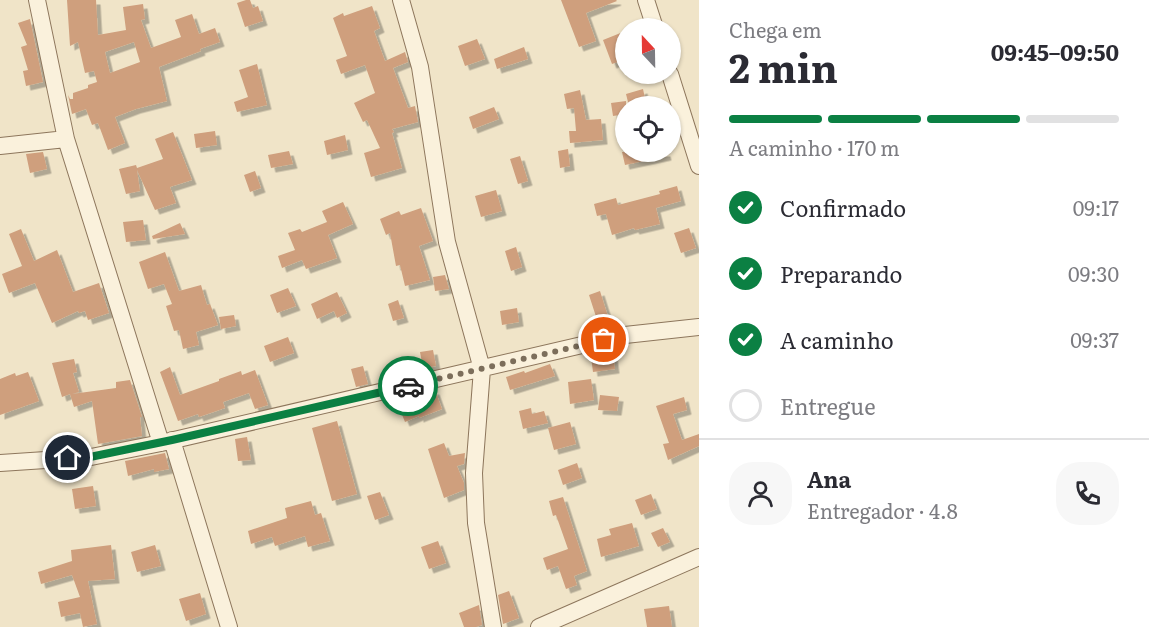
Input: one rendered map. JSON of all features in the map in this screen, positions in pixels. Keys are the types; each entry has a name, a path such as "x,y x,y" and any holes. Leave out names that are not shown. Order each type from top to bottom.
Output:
{"street":[{"path":"37,0 66,139 229,627"},
{"path":"401,0 420,67 447,242 482,369 474,473 476,523 493,627"},
{"path":"646,0 652,18"},
{"path":"673,84 699,166"},
{"path":"0,146 66,139"},
{"path":"0,463 90,457 625,335 699,327"},
{"path":"539,627 568,622 699,557"}],"building":[{"path":"67,0 96,0 98,35 126,30 123,7 143,4 145,19 141,20 151,48 181,37 175,20 192,14 199,34 215,28 220,42 159,67 167,101 115,117 125,143 108,150 98,123 92,125 86,109 72,114 68,95 70,99 73,99 73,93 97,82 94,71 85,73 78,42 70,46","holes":["134,42 140,62 110,73 105,52"]},
{"path":"250,0 253,8 258,6 263,21 245,27 237,3"},
{"path":"561,0 617,1 586,13 596,41 579,47"},
{"path":"372,6 380,28 374,31 385,61 405,52 408,62 393,68 408,108 415,106 418,122 392,129 402,168 371,177 364,153 380,148 367,120 363,122 354,103 375,93 365,65 341,74 336,60 347,56 333,18 343,13 344,16"},
{"path":"30,19 43,82 26,86 23,71 28,70 21,47 27,45 18,23"},
{"path":"615,35 615,63 612,64 603,40"},
{"path":"477,39 485,59 465,66 458,46"},
{"path":"524,47 528,59 497,69 494,59"},
{"path":"257,64 267,105 237,112 234,102 248,97 239,70"},
{"path":"643,89 644,96 626,96 626,94"},
{"path":"580,90 586,120 601,119 603,140 570,143 569,131 576,131 574,108 567,109 564,94"},
{"path":"615,102 615,116 613,116 611,103"},
{"path":"494,107 499,119 473,129 469,117"},
{"path":"215,131 217,145 196,148 194,134"},
{"path":"173,132 192,180 170,187 176,203 155,210 137,170 140,191 126,194 119,169 136,165 137,168 163,159 155,139"},
{"path":"345,135 348,150 327,155 324,141"},
{"path":"568,149 570,166 560,168 558,151"},
{"path":"289,151 293,164 271,168 268,155"},
{"path":"43,152 47,169 30,173 26,154"},
{"path":"520,156 528,181 518,184 510,159"},
{"path":"255,171 261,188 250,192 244,175"},
{"path":"677,186 681,201 656,208 660,224 635,230 634,228 612,235 606,214 597,216 594,204 616,198 618,205 660,194 659,191"},
{"path":"496,190 502,211 481,217 475,196"},
{"path":"343,202 353,224 328,235 337,258 306,269 302,260 282,268 278,256 295,250 288,233 300,229 302,232 327,222 322,211"},
{"path":"421,208 433,241 419,246 430,280 405,286 400,265 396,266 390,233 386,235 380,219 399,211 401,215"},
{"path":"143,220 146,240 126,242 123,222"},
{"path":"180,223 185,234 153,239 152,236"},
{"path":"689,228 696,248 681,253 674,233"},
{"path":"21,229 34,261 57,250 73,292 99,283 109,313 88,320 85,311 79,313 78,311 52,323 35,283 9,293 2,274 22,266 9,234"},
{"path":"516,247 522,267 511,271 505,251"},
{"path":"165,252 179,291 201,285 207,305 210,304 218,325 196,332 199,345 183,349 179,330 174,331 166,306 172,304 164,284 148,289 139,262"},
{"path":"445,275 449,289 435,291 433,277"},
{"path":"288,288 296,306 277,313 270,295"},
{"path":"600,291 611,326 600,329 589,295"},
{"path":"337,292 347,313 337,318 334,311 317,319 311,304"},
{"path":"398,300 404,318 393,321 388,304"},
{"path":"517,308 519,322 502,325 500,311"},
{"path":"234,315 236,326 221,329 219,317"},
{"path":"288,337 294,353 270,362 264,346"},
{"path":"433,350 436,366 423,368 420,352"},
{"path":"613,354 615,369 593,372 591,357"},
{"path":"74,359 77,372 73,373 79,392 72,394 116,388 116,382 130,380 142,417 140,417 142,436 98,444 92,401 74,407 70,394 62,397 52,363"},
{"path":"550,364 555,376 510,390 506,377"},
{"path":"363,366 368,384 356,387 351,369"},
{"path":"170,367 180,395 241,371 242,375 255,370 268,405 255,409 249,393 223,402 225,408 178,421 160,372"},
{"path":"28,372 39,401 0,415 0,379 15,373 16,376"},
{"path":"591,379 594,400 570,404 568,382"},
{"path":"435,390 442,409 405,422 397,402"},
{"path":"600,395 619,397 617,411 598,410"},
{"path":"684,397 687,410 673,414 682,440 699,434 699,446 668,460 663,444 669,443 656,406"},
{"path":"531,408 532,414 544,411 548,423 523,429 519,411"},
{"path":"337,421 357,494 332,501 312,428"},
{"path":"570,422 576,444 554,450 548,428"},
{"path":"247,437 251,460 238,461 235,439"},
{"path":"444,443 449,456 465,453 464,464 457,466 464,483 464,490 444,498 428,449"},
{"path":"165,453 169,469 154,472 154,469 128,476 125,461"},
{"path":"577,463 582,478 563,485 558,470"},
{"path":"93,486 96,506 75,509 72,489"},
{"path":"380,492 389,515 375,520 367,496"},
{"path":"651,494 657,509 641,515 635,500"},
{"path":"563,497 587,571 574,576 577,585 566,589 558,566 547,570 543,558 568,549 556,515 553,516 549,501"},
{"path":"311,501 315,515 321,513 330,541 308,547 305,536 275,546 272,537 251,544 248,531 287,518 285,508"},
{"path":"632,523 639,546 601,557 597,539 611,535 609,529"},
{"path":"663,528 670,542 658,547 651,533"},
{"path":"438,541 446,563 429,569 421,547"},
{"path":"111,545 115,579 88,581 97,624 83,627 80,613 61,617 58,602 80,597 72,575 41,584 38,572 72,561 71,550"},
{"path":"155,545 161,566 137,572 131,552"},
{"path":"509,591 519,618 503,624 498,595"},
{"path":"200,593 206,614 186,621 179,599"},
{"path":"479,605 482,625 464,627 459,613"},
{"path":"669,606 672,627 647,627 644,609"}],"way so far":[{"path":"408,386 604,340"}],"route":[{"path":"68,458 90,457 172,440 408,386"}]}
